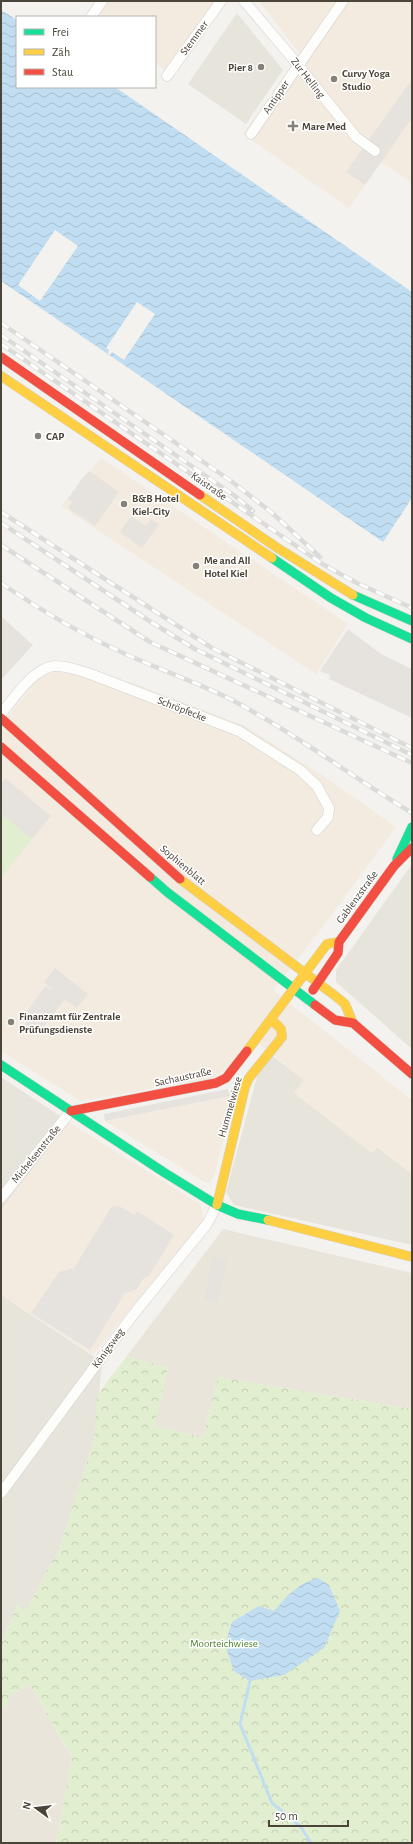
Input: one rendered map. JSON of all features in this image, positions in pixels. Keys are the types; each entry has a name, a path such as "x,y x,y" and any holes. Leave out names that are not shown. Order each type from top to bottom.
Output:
{"main road":[{"name":"Kaistraße","path":"1,357 276,547 355,596 412,621"},
{"path":"1,376 331,598 366,618 412,639"},
{"name":"Sophienblatt","path":"1,718 179,879 345,1004 353,1023 411,1071"},
{"name":"Sophienblatt","path":"1,746 166,892 335,1020 353,1023"},
{"name":"Gablenzstraße","path":"394,866 411,829"},
{"name":"Gablenzstraße","path":"307,999 338,953 340,942 394,866 412,848"},
{"name":"Gablenzstraße","path":"293,988 326,944 340,942"},
{"path":"271,1019 293,988"},
{"name":"Sachaustraße","path":"71,1111 216,1083 226,1078 271,1019"},
{"name":"Hummelwiese","path":"217,1205 245,1087 249,1078 282,1037 281,1029 271,1019"},
{"path":"1,1065 165,1173 217,1205 238,1214 291,1225 412,1257"}],"street":[{"path":"92,16 102,1"},
{"name":"Stemmer","path":"167,76 221,1"},
{"name":"Zur Helling","path":"244,1 356,137 375,151"},
{"name":"Antipper","path":"251,134 343,1"},
{"name":"Schröpfecke","path":"1,714 38,671 57,666 70,668 93,675 240,731 300,770 317,786 329,808 328,817 317,830"},
{"name":"Michelsenstraße","path":"1,1198 71,1111"},
{"name":"Königsweg","path":"1,1493 133,1315 207,1224 217,1205"}],"shaded area":[{"path":"108,1 216,1 166,71 156,64 156,16 98,16"},
{"path":"259,1 412,1 412,183 381,162 349,208 243,134 299,53"},
{"name":"Pier 8","path":"237,13 283,70 246,124 188,84"},
{"path":"412,79 412,118 365,185 346,172"},
{"path":"101,458 348,624 316,674 61,506"},
{"path":"89,471 119,492 95,526 68,508 72,502 68,499"},
{"path":"131,516 146,526 151,519 159,524 142,548 120,532"},
{"path":"1,616 33,645 1,680"},
{"path":"348,629 381,654 412,669 412,718 329,679 330,675 320,671"},
{"path":"57,672 130,682 245,726 322,775 396,827 316,936 273,990 412,1100 412,1174 378,1147 372,1153 294,1093 304,1080 251,1037 232,1063 215,1078 80,1101 1,1051 1,725 40,676"},
{"path":"5,778 51,816 32,839 1,814 1,783"},
{"path":"412,864 412,1049 336,982 336,970"},
{"path":"55,968 88,994 77,1008 65,999 42,1029 38,1027 33,1033 26,1028 26,1013 45,986 51,990 52,989 44,982"},
{"path":"270,1054 304,1080 294,1093 372,1153 377,1147 412,1174 412,1245 234,1205 226,1192 260,1066"},
{"path":"1,1077 69,1122 1,1210"},
{"path":"228,1089 230,1096 105,1121 104,1114"},
{"path":"230,1096 234,1097 214,1176 208,1184 105,1121"},
{"path":"69,1122 201,1205 203,1220 93,1355 1,1295 1,1210"},
{"path":"112,1206 121,1207 134,1215 137,1211 174,1235 149,1276 143,1279 136,1290 125,1293 90,1350 31,1313 59,1272 74,1268"},
{"path":"223,1229 412,1273 412,1409 218,1377 203,1437 154,1426 168,1368 127,1356"},
{"path":"213,1257 227,1260 217,1302 204,1299"},
{"path":"1,1295 102,1362 95,1436 60,1547 27,1609 17,1605 1,1644"},
{"path":"30,1685 72,1758 56,1843 1,1843 1,1709 9,1705 7,1698"}],"green space":[{"path":"1,814 32,839 1,878"},
{"name":"Moorteichwiese","path":"127,1356 168,1368 154,1426 203,1437 218,1377 412,1409 412,1843 56,1843 72,1757 30,1685 7,1698 9,1705 1,1709 1,1644 17,1605 27,1609 60,1547 95,1436 97,1395"}],"water":[{"path":"1,10 16,19 16,88 116,88 412,292 412,498 383,542 1,281"},
{"path":"318,1578 329,1585 340,1611 324,1648 284,1675 250,1681 234,1671 225,1645 232,1622 259,1606 274,1611 299,1586"}],"pier":[{"path":"55,230 78,246 40,301 18,285"},
{"path":"137,302 155,314 124,360 112,352 110,355 108,353 109,350 106,348"}],"waterway":[{"path":"250,1681 240,1724 272,1803 301,1827 311,1843"}],"railway":[{"path":"1,323 231,481 271,512 320,557"},
{"path":"1,335 235,496 253,511"},
{"path":"1,344 324,565 357,583 412,608"},
{"path":"1,512 212,648 412,748"},
{"path":"1,523 151,622 195,649 412,755"},
{"path":"1,545 150,642 412,763"},
{"path":"1,583 44,611 103,644 230,699 299,740 412,813"}],"traffic: fast":[{"path":"272,558 331,598 366,618 412,639"},
{"path":"353,595 412,621"},
{"path":"397,859 412,827"},
{"path":"150,877 167,892 315,1005"},
{"path":"1,1065 165,1173 217,1205 238,1214 268,1220"}],"traffic: slow":[{"path":"1,376 272,558"},
{"path":"200,495 276,547 353,595"},
{"path":"180,879 338,998 345,1004 353,1023"},
{"path":"247,1051 327,944 339,942"},
{"path":"217,1205 245,1087 249,1078 282,1037 281,1029 271,1019"},
{"path":"268,1220 412,1257"}],"traffic: jam":[{"path":"1,357 200,495"},
{"path":"1,718 180,879"},
{"path":"1,747 150,877"},
{"path":"313,990 338,953 339,942 394,866 412,848"},
{"path":"315,1005 335,1020 353,1023 412,1074"},
{"path":"71,1111 216,1083 226,1078 247,1051"}],"place":[{"name":"Pier 8","path":"261,67"},
{"name":"Curvy Yoga Studio","path":"334,79"},
{"name":"Mare Med","path":"293,126"},
{"name":"CAP","path":"38,436"},
{"name":"B&B Hotel Kiel-City","path":"124,504"},
{"name":"Me and All Hotel Kiel","path":"196,566"},
{"name":"Finanzamt für Zentrale Prüfungsdienste","path":"11,1022"}]}
